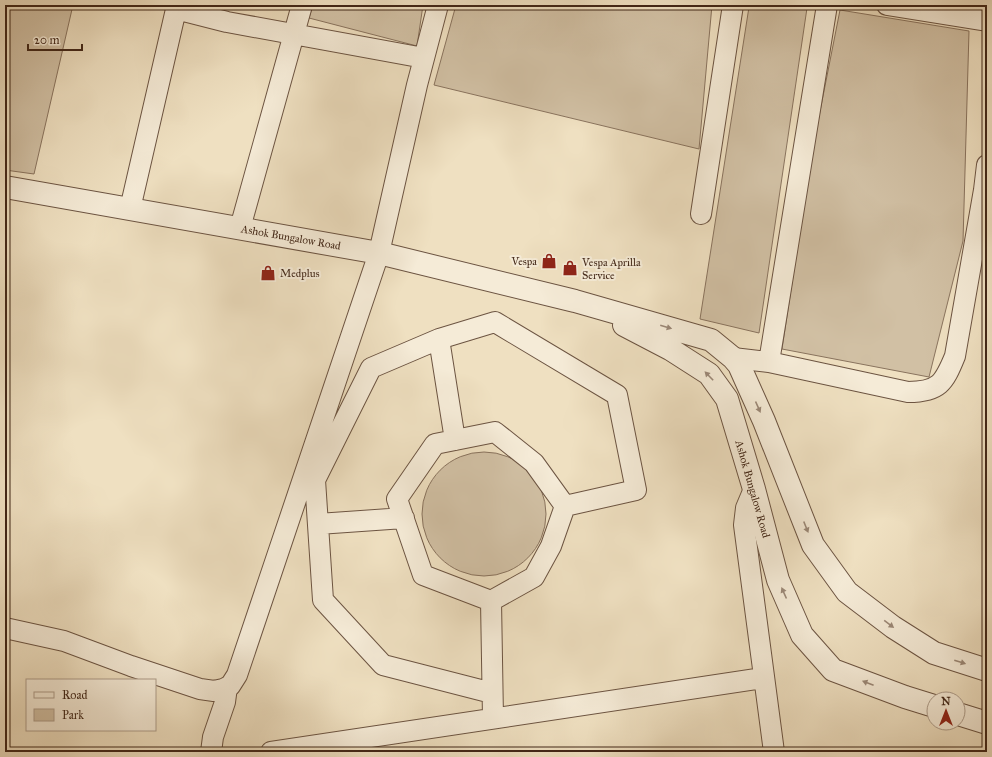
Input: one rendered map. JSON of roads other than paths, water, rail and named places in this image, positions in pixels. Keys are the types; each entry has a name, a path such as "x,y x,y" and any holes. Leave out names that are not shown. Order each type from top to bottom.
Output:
{"street":[{"path":"240,228 302,5"},
{"path":"5,628 64,641 131,666 200,689 214,691 230,686 237,675 379,253 424,58 438,5"},
{"path":"701,214 733,5"},
{"path":"769,362 827,5"},
{"path":"886,5 987,21"},
{"path":"130,209 176,7 228,13 295,34 424,58"},
{"path":"733,358 769,362 908,392 931,390 940,384 948,372 955,356 987,165"},
{"name":"Ashok Bungalow Road","path":"5,187 379,253 575,300 711,340 733,358 739,365 764,421 813,545 847,592 893,627 934,653 987,670"},
{"name":"Ashok Bungalow Road","path":"575,300 670,349 709,374 727,399 754,489 778,580 802,635 833,670 926,704"},
{"path":"492,693 383,665 323,600 315,480 371,368 438,339 495,322 617,394 636,490 564,506"},
{"path":"438,339 455,440"},
{"path":"491,601 423,575 397,499 435,444 495,432 534,463 564,506"},
{"path":"754,489 746,508 744,525 763,678 774,752"},
{"path":"491,601 534,577 551,546 564,506"},
{"path":"318,524 404,518"},
{"path":"491,601 493,718"},
{"path":"271,752 763,678"},
{"path":"211,752 213,737 225,702 227,687"},
{"path":"966,716 987,723"}],"railway":[{"path":"985,752 987,746"}],"place":[{"name":"Vespa","path":"549,261"},
{"name":"Vespa Aprilla Service","path":"570,268"},
{"name":"Medplus","path":"268,273"}]}
